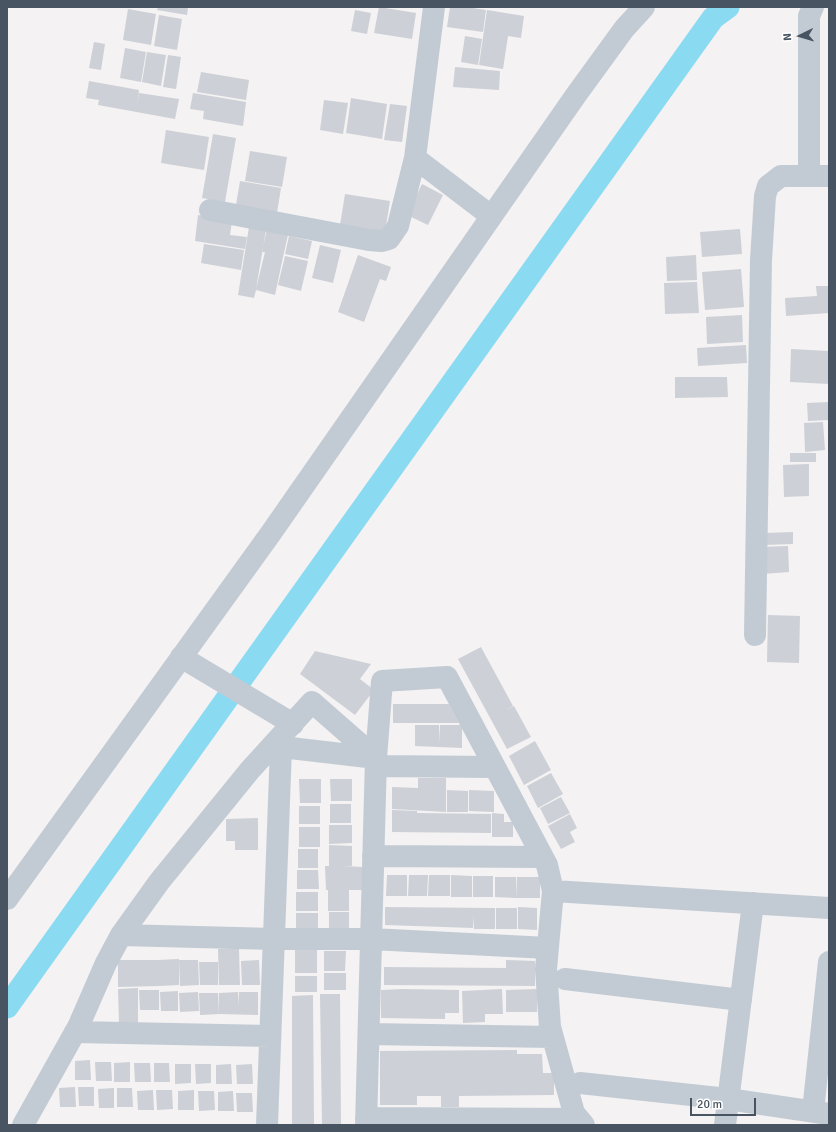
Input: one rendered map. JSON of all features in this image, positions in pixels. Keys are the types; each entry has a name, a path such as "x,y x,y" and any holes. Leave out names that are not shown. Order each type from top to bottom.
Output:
{"street":[{"path":"210,210 369,240 382,241 389,238 398,226 415,158 434,7"},
{"path":"7,899 186,660 271,533 491,216 624,29 644,7"},
{"path":"755,635 761,260 765,196 768,186 781,176 819,176 808,16 813,7"},
{"path":"415,158 491,216"},
{"path":"186,660 286,720"},
{"path":"447,677 542,857 548,865 553,891 546,969 552,1037 574,1113 581,1122 366,1122 376,762 382,681 447,677"},
{"path":"267,1125 274,939 277,746 286,720 312,702 376,762"},
{"path":"277,746 376,762 494,767"},
{"path":"29,1125 75,1032 106,962 121,934 159,882 250,770 277,746"},
{"path":"374,856 542,857"},
{"path":"553,891 829,908"},
{"path":"725,1125 753,903"},
{"path":"121,934 274,939 371,939 548,948"},
{"path":"580,1082 728,1099 821,1113 829,962"},
{"path":"565,979 741,1000"},
{"path":"75,1032 270,1036"},
{"path":"369,1034 552,1037"}],"building":[{"path":"158,7 188,7 187,15 157,10"},
{"path":"379,7 416,13 412,39 374,33"},
{"path":"450,7 466,7 486,10 483,32 447,27"},
{"path":"128,9 156,14 151,45 123,40"},
{"path":"355,10 371,13 367,34 351,31"},
{"path":"487,10 524,16 521,38 508,36 503,69 479,65"},
{"path":"159,15 182,19 177,50 154,46"},
{"path":"465,36 482,39 478,65 461,62"},
{"path":"94,42 105,44 101,70 89,68"},
{"path":"125,48 146,52 141,82 120,78"},
{"path":"147,52 166,55 161,86 142,82"},
{"path":"168,55 181,57 176,89 163,87"},
{"path":"455,67 500,71 499,90 453,87"},
{"path":"201,72 249,80 246,100 197,92"},
{"path":"89,81 139,90 137,105 139,93 179,99 175,119 98,105 99,100 86,98"},
{"path":"193,93 246,102 243,126 203,119 204,111 190,109"},
{"path":"351,98 387,104 382,139 346,133"},
{"path":"324,100 348,103 343,134 320,130"},
{"path":"390,104 407,106 402,142 384,140"},
{"path":"166,130 209,137 204,170 161,163"},
{"path":"213,134 236,138 225,202 202,198"},
{"path":"250,151 287,157 282,187 245,181"},
{"path":"240,181 281,188 277,213 236,205"},
{"path":"422,184 443,195 428,225 407,215"},
{"path":"345,194 390,201 385,232 340,225"},
{"path":"198,215 232,221 230,235 247,237 245,249 195,241"},
{"path":"249,227 266,230 263,246 267,229 288,235 275,295 256,290 254,298 238,295","holes":["262,252 265,252 256,289"]},
{"path":"740,229 742,254 702,257 700,232"},
{"path":"289,236 312,241 308,259 285,254"},
{"path":"204,244 244,250 241,270 201,263"},
{"path":"320,245 341,250 333,283 312,278"},
{"path":"358,255 391,267 386,281 380,279 364,322 338,312"},
{"path":"696,255 697,280 667,281 666,257"},
{"path":"285,256 308,261 301,291 278,285"},
{"path":"741,269 744,307 705,310 702,272"},
{"path":"697,282 699,313 665,314 664,283"},
{"path":"816,286 829,286 829,313 786,316 785,298 817,296"},
{"path":"742,315 743,342 707,344 706,317"},
{"path":"746,345 747,363 698,366 697,348"},
{"path":"791,349 829,351 829,384 790,382"},
{"path":"675,377 727,377 728,397 675,398"},
{"path":"829,402 829,420 808,421 807,403"},
{"path":"823,422 825,450 805,452 804,423"},
{"path":"790,453 816,453 816,462 790,462"},
{"path":"809,464 809,496 784,497 783,465"},
{"path":"793,532 793,544 764,545 764,533"},
{"path":"788,546 789,572 762,574 760,547"},
{"path":"768,615 800,616 799,663 767,662"},
{"path":"481,647 513,706 506,710 514,706 531,737 507,749 458,659"},
{"path":"315,651 371,664 360,679 374,690 355,715 300,674"},
{"path":"393,704 449,704 459,723 393,723"},
{"path":"415,725 439,725 439,743 440,725 462,725 462,748 415,746"},
{"path":"535,741 551,770 524,785 509,756"},
{"path":"551,773 563,794 538,808 527,786"},
{"path":"418,778 446,778 446,812 392,809 392,787 418,788"},
{"path":"299,779 321,779 321,803 300,803"},
{"path":"330,779 352,779 352,801 331,801"},
{"path":"447,790 468,791 468,812 447,812"},
{"path":"469,790 494,791 494,812 469,811"},
{"path":"561,797 570,813 548,824 540,808"},
{"path":"330,804 351,804 351,823 330,823"},
{"path":"299,806 320,806 320,824 299,824"},
{"path":"392,810 417,811 417,813 491,814 491,833 392,832"},
{"path":"492,813 504,814 504,822 513,822 513,837 492,837"},
{"path":"570,814 577,828 570,832 575,842 561,849 548,826"},
{"path":"258,818 258,850 235,850 235,841 226,841 226,819"},
{"path":"329,825 352,825 352,843 329,844"},
{"path":"299,827 320,827 320,847 299,847"},
{"path":"329,845 352,846 352,866 342,866 364,867 364,890 326,890 325,866 329,866"},
{"path":"298,849 318,849 318,868 298,868"},
{"path":"297,870 318,870 319,889 297,889"},
{"path":"387,875 407,875 407,896 386,896"},
{"path":"409,875 428,875 427,896 408,896"},
{"path":"429,875 450,875 450,896 428,896"},
{"path":"451,875 472,876 472,897 451,897"},
{"path":"473,876 493,876 493,897 473,897"},
{"path":"495,877 516,877 516,898 495,897"},
{"path":"517,877 540,877 540,898 516,898"},
{"path":"328,890 349,890 349,911 328,911"},
{"path":"296,892 318,892 318,911 296,911"},
{"path":"385,907 495,908 495,929 474,929 474,916 473,928 385,925"},
{"path":"518,907 537,908 537,930 518,929"},
{"path":"496,908 517,908 517,929 496,929"},
{"path":"329,912 349,912 349,930 329,930"},
{"path":"296,913 318,913 318,934 296,934"},
{"path":"239,948 240,985 219,985 218,949"},
{"path":"295,950 317,950 317,973 295,973"},
{"path":"324,951 346,951 345,971 324,971"},
{"path":"179,959 179,985 159,986 158,960"},
{"path":"118,960 158,960 159,986 118,987"},
{"path":"179,960 198,960 199,985 180,986"},
{"path":"259,960 260,985 242,985 241,961"},
{"path":"506,960 535,961 535,986 384,985 384,967 506,968"},
{"path":"199,962 218,962 218,985 200,985"},
{"path":"324,973 346,973 346,990 324,990"},
{"path":"295,976 317,976 317,992 295,992"},
{"path":"138,988 138,1023 119,1023 118,989"},
{"path":"502,989 503,1014 485,1014 485,1022 463,1023 462,991"},
{"path":"537,989 537,1012 506,1012 506,990"},
{"path":"139,990 159,990 159,1010 140,1010"},
{"path":"381,990 459,990 459,1013 445,1013 445,1019 381,1018"},
{"path":"178,991 178,1011 161,1011 160,992"},
{"path":"198,992 199,1011 180,1012 179,993"},
{"path":"238,992 239,1006 239,992 258,992 258,1015 219,1014 219,993"},
{"path":"199,993 218,993 219,1014 200,1015"},
{"path":"320,994 340,994 341,1125 322,1125"},
{"path":"313,995 314,1125 292,1125 292,996"},
{"path":"517,1050 517,1054 542,1054 543,1073 554,1073 554,1095 459,1096 459,1107 441,1107 441,1096 417,1096 417,1105 380,1105 380,1051"},
{"path":"90,1060 91,1080 75,1080 75,1061"},
{"path":"95,1062 111,1062 112,1081 96,1081"},
{"path":"130,1062 130,1082 114,1082 114,1063"},
{"path":"134,1063 150,1063 151,1082 135,1082"},
{"path":"154,1063 169,1063 170,1082 154,1082"},
{"path":"175,1064 191,1064 191,1083 175,1084"},
{"path":"195,1064 211,1064 211,1083 196,1084"},
{"path":"231,1064 232,1084 216,1084 216,1065"},
{"path":"252,1064 253,1084 237,1084 236,1065"},
{"path":"75,1087 76,1107 60,1107 59,1088"},
{"path":"78,1087 94,1087 94,1106 79,1106"},
{"path":"114,1088 114,1108 99,1108 98,1089"},
{"path":"117,1088 132,1088 133,1107 117,1107"},
{"path":"153,1090 154,1110 138,1110 137,1091"},
{"path":"156,1090 172,1090 173,1109 157,1110"},
{"path":"194,1090 194,1110 178,1110 178,1091"},
{"path":"198,1091 214,1091 215,1110 199,1111"},
{"path":"233,1091 234,1111 218,1111 218,1092"},
{"path":"236,1093 252,1093 253,1112 237,1112"}],"waterway":[{"path":"7,1007 713,18 728,7"}]}
